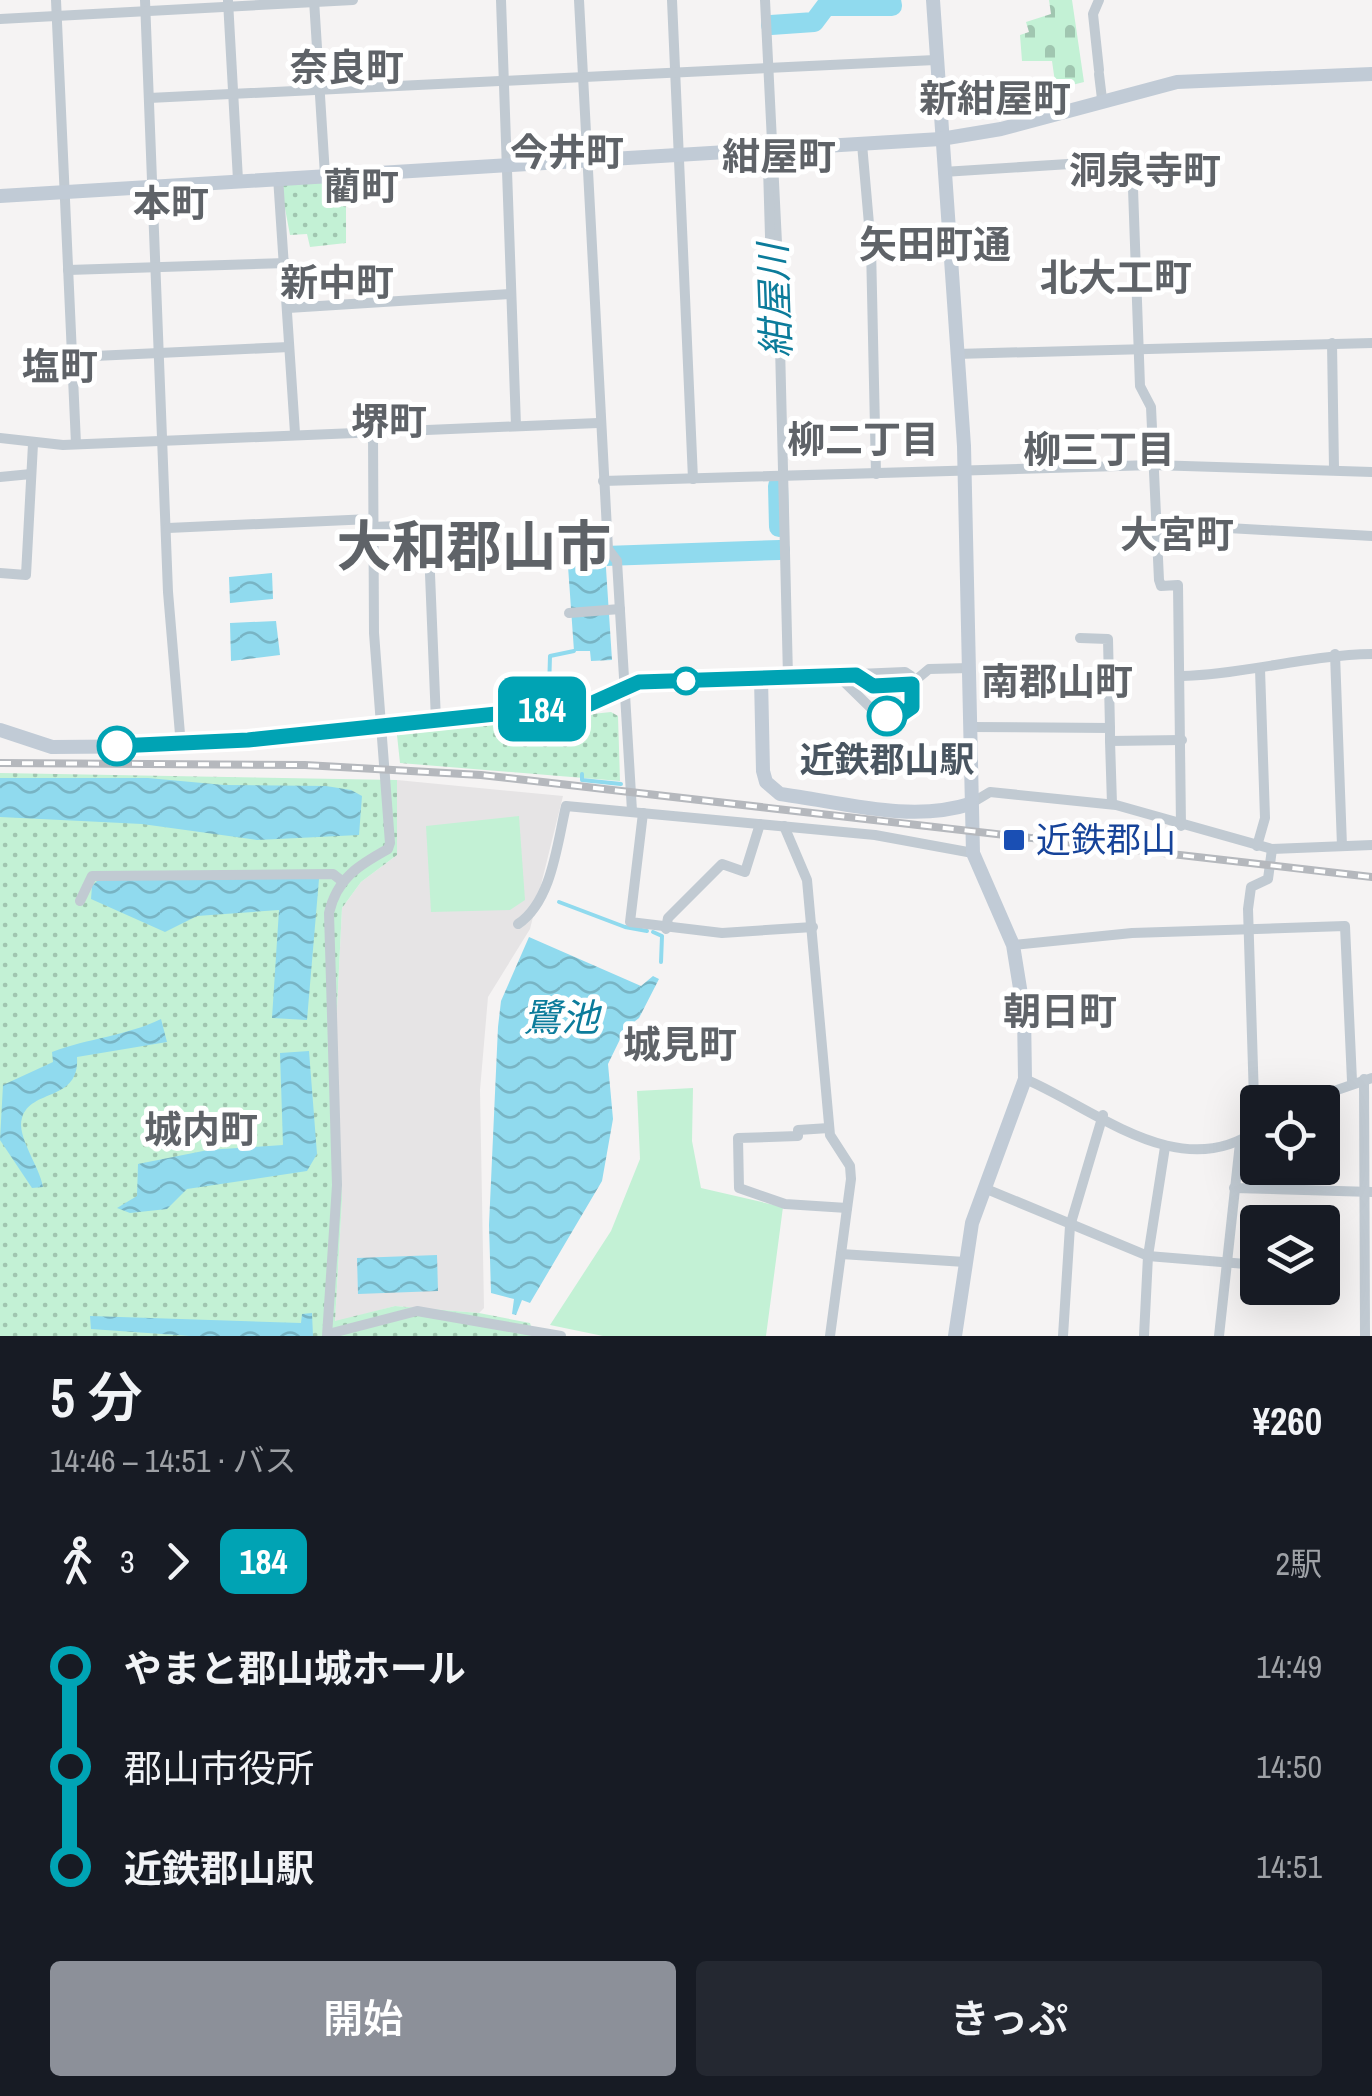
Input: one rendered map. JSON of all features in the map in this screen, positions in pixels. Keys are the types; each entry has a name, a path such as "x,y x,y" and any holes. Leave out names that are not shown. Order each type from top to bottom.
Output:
{"street":[{"path":"56,0 76,444"},
{"path":"0,19 145,5 354,0"},
{"path":"501,0 516,426"},
{"path":"579,0 602,481 608,549 617,561 623,690 637,812 630,922 722,934 813,927"},
{"path":"672,0 692,479"},
{"path":"765,0 765,30 770,34 770,150 776,190 788,677"},
{"path":"932,0 964,474 973,853 1014,945 1024,1012 1025,1078 984,1188 965,1262 955,1336"},
{"path":"1098,0 1093,14 1102,99"},
{"path":"314,1 325,175"},
{"path":"228,3 238,180"},
{"path":"145,5 168,592 181,746"},
{"path":"148,98 935,60"},
{"path":"0,196 941,140 1001,129 1177,82 1372,74"},
{"path":"862,144 871,246 876,474"},
{"path":"943,172 1132,160 1140,386 1151,407 1160,586 1178,585 1181,826"},
{"path":"278,177 295,434"},
{"path":"68,270 286,262"},
{"path":"288,308 510,294"},
{"path":"1332,343 1334,469"},
{"path":"956,354 1372,343"},
{"path":"73,357 289,348"},
{"path":"0,438 32,444 76,444 598,423"},
{"path":"373,433 371,523 388,849 367,859 342,881 330,913 338,1185 328,1335 418,1311 561,1336"},
{"path":"0,573 26,575 32,444"},
{"path":"602,481 964,474 1153,465 1372,472"},
{"path":"0,477 31,474"},
{"path":"1157,524 1372,536"},
{"path":"168,528 428,525 436,721"},
{"path":"569,613 620,609"},
{"path":"1080,638 1108,638 1112,804"},
{"path":"1182,676 1260,670 1334,654 1372,654"},
{"path":"1334,654 1342,846"},
{"path":"912,684 929,670 970,668"},
{"path":"1258,846 1265,818 1260,670"},
{"path":"0,730 52,748 181,746 590,704 639,682 905,672 911,676 912,707 899,716 878,716 838,676"},
{"path":"761,678 763,771 766,782 780,794 910,813 944,812 970,804 990,792 1112,804 1272,848 1372,845"},
{"path":"971,727 1110,728"},
{"path":"1110,742 1182,740"},
{"path":"518,924 533,914 551,866 566,806 918,840 973,853"},
{"path":"666,929 668,918 722,864 745,872 760,824"},
{"path":"784,826 807,880 830,1128 850,1166 830,1336"},
{"path":"1254,1085 1250,887 1268,879 1272,848"},
{"path":"80,901 92,876 333,874 342,881"},
{"path":"1014,945 1132,932 1345,926 1346,1020 1363,1079 1369,1192 1365,1336"},
{"path":"1025,1078 1103,1116 1131,1136 1166,1148 1240,1143 1220,1336"},
{"path":"1063,1336 1070,1226 1103,1116"},
{"path":"830,1128 798,1130 798,1136 738,1138 739,1188 785,1204 847,1208"},
{"path":"1144,1336 1148,1256 1166,1148"},
{"path":"984,1188 1148,1256 1240,1266"},
{"path":"1234,1188 1369,1192"},
{"path":"841,1254 965,1262"}],"shaded area":[{"path":"397,780 563,796 530,929 488,997 480,1090 484,1308 479,1313 395,1306 335,1322 342,1200 336,1029 342,908 361,882 397,855"}],"green space":[{"path":"1049,0 1072,0 1084,82 1056,89 1052,61 1022,61 1020,35 1029,32 1026,22 1051,14"},
{"path":"280,182 346,182 346,243 310,247 307,234 290,235"},
{"path":"611,712 618,716 620,781 400,763 397,735"},
{"path":"0,773 397,780 397,855 361,882 342,908 336,1029 342,1200 335,1321 395,1306 479,1313 530,1323 534,1336 0,1336"},
{"path":"519,816 525,900 510,910 431,912 426,826"},
{"path":"693,1088 692,1141 701,1188 783,1207 766,1336 603,1336 550,1325 611,1231 640,1159 637,1091"}],"water":[{"path":"567,552 605,553 612,660 591,661 590,651 574,651"},
{"path":"272,573 273,599 230,603 229,577"},
{"path":"276,621 280,655 231,661 230,623"},
{"path":"0,778 148,778 224,785 326,786 362,796 359,835 257,840 142,824 0,817"},
{"path":"99,879 319,879 307,1020 272,1018 279,910 197,916 165,932 91,899 92,886"},
{"name":"鷺池","path":"529,937 641,986 653,976 659,979 639,1018 625,1029 608,1064 613,1119 602,1181 530,1303 522,1300 516,1315 512,1314 514,1299 491,1293 489,1225 501,1001"},
{"path":"161,1019 167,1042 77,1057 71,1081 27,1109 22,1118 22,1134 43,1187 32,1188 0,1140 3,1085 53,1062 52,1052"},
{"path":"309,1051 317,1154 307,1171 187,1189 167,1209 130,1213 117,1208 137,1196 138,1164 208,1150 283,1145 280,1053"},
{"path":"437,1255 438,1291 358,1294 357,1258"},
{"path":"312,1313 313,1336 190,1336 91,1329 90,1316 301,1323 302,1314"}],"waterway":[{"name":"紺屋川","path":"771,25 814,22 826,6 892,6 891,0"},
{"name":"紺屋川","path":"778,486 779,527"},
{"name":"紺屋川","path":"605,556 780,550"},
{"path":"549,690 550,656 574,651"},
{"path":"582,774 582,780 621,784"},
{"path":"559,902 625,927 647,931"},
{"path":"653,932 662,936 661,962"}],"railway":[{"path":"0,763 305,765 481,775 1372,877"}],"bus line":[{"name":"184","path":"117,746 181,746 590,704 639,682 856,675 873,686 912,684 912,707 899,716 887,716"}],"place":[{"name":"近鉄郡山駅","path":"887,716"},
{"name":"近鉄郡山","path":"1014,840"}],"district":[{"name":"奈良町","path":"347,68"},
{"name":"新紺屋町","path":"995,99"},
{"name":"今井町","path":"567,153"},
{"name":"紺屋町","path":"779,157"},
{"name":"洞泉寺町","path":"1145,171"},
{"name":"藺町","path":"361,187"},
{"name":"本町","path":"171,204"},
{"name":"矢田町通","path":"935,245"},
{"name":"北大工町","path":"1116,278"},
{"name":"新中町","path":"337,283"},
{"name":"塩町","path":"60,367"},
{"name":"堺町","path":"389,422"},
{"name":"柳二丁目","path":"863,440"},
{"name":"柳三丁目","path":"1099,450"},
{"name":"大宮町","path":"1177,535"},
{"name":"大和郡山市","path":"474,547"},
{"name":"南郡山町","path":"1057,682"},
{"name":"朝日町","path":"1060,1012"},
{"name":"城見町","path":"680,1045"},
{"name":"城内町","path":"201,1130"}]}
